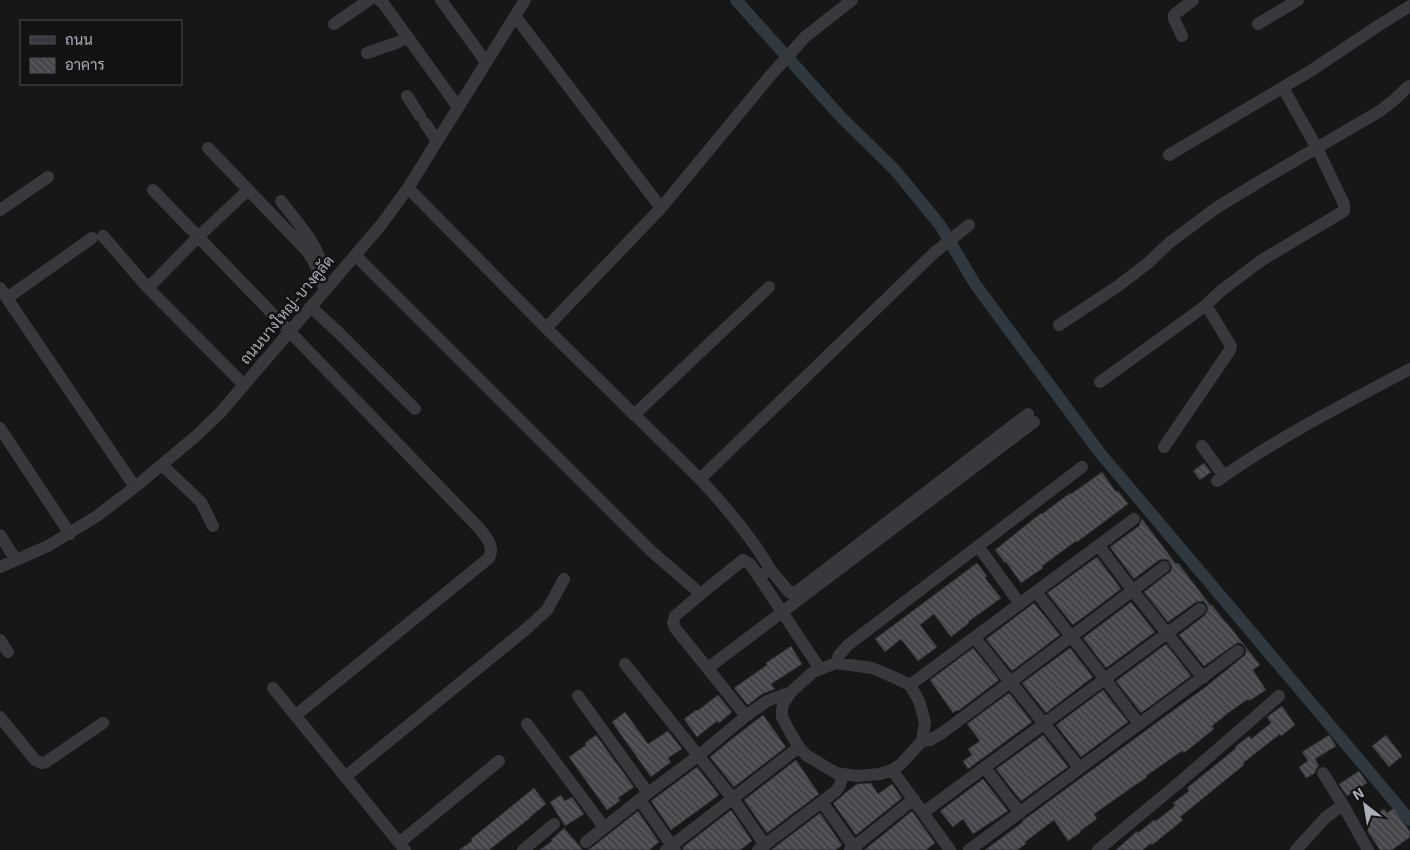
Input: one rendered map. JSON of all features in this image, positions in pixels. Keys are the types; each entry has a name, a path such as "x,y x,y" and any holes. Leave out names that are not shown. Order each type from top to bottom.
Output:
{"street":[{"path":"334,24 369,0"},
{"path":"379,0 458,107"},
{"path":"441,0 486,62"},
{"name":"ถนนบางใหญ่-บางคูลัด","path":"0,566 48,546 97,516 162,465 196,436 220,412 355,255 408,188 525,0"},
{"path":"546,328 661,208 770,76 806,37 852,0"},
{"path":"1182,36 1174,15 1193,0"},
{"path":"1258,24 1298,0"},
{"path":"1169,155 1283,88 1410,6"},
{"path":"515,16 661,208"},
{"path":"367,53 396,44 408,37"},
{"path":"1059,325 1118,286 1148,263 1169,243 1216,208 1380,111 1408,86"},
{"path":"1100,382 1206,305 1222,290 1262,260 1344,211 1344,204 1283,88"},
{"path":"407,96 437,141"},
{"path":"208,148 307,251 319,272 325,290"},
{"path":"0,210 48,177"},
{"path":"408,188 546,328 700,479 756,545 770,569 788,592 792,593 799,590 1031,418 783,613 708,668"},
{"path":"153,190 488,539 491,553 489,558 296,714"},
{"path":"148,288 248,190"},
{"path":"281,201 318,252 321,262 319,272"},
{"path":"700,479 944,244 965,228"},
{"path":"135,487 3,293 97,237 244,385"},
{"path":"355,255 651,551 701,594"},
{"path":"634,414 770,287"},
{"path":"1164,447 1230,350 1231,346 1206,305"},
{"path":"311,307 415,409"},
{"path":"1202,446 1220,478 1289,434 1410,369"},
{"path":"0,428 70,534"},
{"path":"162,465 201,502 213,526"},
{"path":"836,663 839,654 848,645 1082,467"},
{"path":"910,685 1134,519"},
{"path":"0,535 16,560"},
{"path":"978,546 1020,604"},
{"path":"1099,546 1203,678"},
{"path":"746,716 675,628 673,623 675,616 743,560 750,564 820,669"},
{"path":"922,741 930,740 942,733 1164,567"},
{"path":"759,577 770,569"},
{"path":"345,777 525,630 547,610 564,580"},
{"path":"1036,592 1138,724"},
{"path":"924,812 1200,610"},
{"path":"975,638 1079,767"},
{"path":"0,640 8,652"},
{"path":"969,850 1238,651"},
{"path":"836,663 872,668 910,685 920,702 925,722 922,741 901,764 892,770 880,774 857,776 836,773 806,755 799,748 782,717 782,710 783,704 791,692 813,672 820,669 836,663"},
{"path":"625,664 733,800 761,849 836,791 840,785 842,774"},
{"path":"273,688 402,846 499,761"},
{"path":"586,842 698,756 746,716 767,701 791,692"},
{"path":"578,696 644,796 671,849 799,748"},
{"path":"1098,850 1280,696"},
{"path":"0,717 35,760 41,763 46,762 103,723"},
{"path":"527,724 604,827"},
{"path":"985,768 1020,813"},
{"path":"892,770 924,812 946,849"},
{"path":"1323,773 1344,805 1368,850"},
{"path":"822,802 853,849 914,799"},
{"path":"1296,850 1326,817 1344,805"},
{"path":"523,850 554,824"}],"building":[{"path":"1204,463 1211,472 1200,480 1193,471"},
{"path":"1102,472 1116,492 1118,491 1128,504 1021,583 995,550 1041,513"},
{"path":"1142,519 1176,564 1178,563 1260,665 1253,670 1266,690 1249,701 1248,699 1228,713 1212,726 1214,729 1184,753 1182,751 1094,814 1097,819 1068,841 1054,820 1017,850 985,850 1208,685 1245,655 1245,647 1241,643 1237,643 1204,666 1179,635 1205,615 1208,609 1203,601 1196,602 1168,622 1144,592 1171,571 1172,566 1168,560 1159,560 1134,579 1110,547 1139,526"},
{"path":"1097,557 1121,589 1073,625 1047,593"},
{"path":"977,563 987,576 985,578 1001,598 951,637 934,614 920,625 937,647 918,661 901,639 885,652 875,639"},
{"path":"1131,602 1155,632 1106,668 1083,638"},
{"path":"1034,603 1060,635 1012,671 986,639"},
{"path":"1166,644 1191,676 1141,713 1116,681"},
{"path":"791,646 802,664 771,684 775,689 762,694 748,705 734,688"},
{"path":"973,648 999,680 953,713 930,680"},
{"path":"1070,648 1093,677 1046,713 1022,683"},
{"path":"1103,690 1128,722 1081,757 1056,725"},
{"path":"1009,693 1032,722 968,769 963,761 972,755 968,749 980,741 967,724"},
{"path":"718,695 732,712 697,737 684,719"},
{"path":"1282,706 1295,725 1281,736 1280,734 1243,763 1244,765 1180,817 1183,820 1152,845 1151,843 1143,850 1116,850 1137,831 1138,833 1175,806 1173,803 1189,791 1187,788 1235,747 1249,736 1251,739 1271,723 1267,717"},
{"path":"625,712 648,744 668,731 682,749 668,758 671,762 651,777 612,722"},
{"path":"763,715 786,747 734,787 710,757"},
{"path":"596,735 634,787 618,798 620,801 607,810 569,757"},
{"path":"1043,735 1068,767 1021,801 996,769"},
{"path":"1329,735 1336,746 1315,759 1319,766 1315,773 1306,778 1299,767 1308,761 1302,752"},
{"path":"1386,735 1402,756 1389,767 1372,746"},
{"path":"796,760 819,794 767,833 744,800"},
{"path":"697,767 719,795 671,830 651,801"},
{"path":"1359,771 1367,783 1347,796 1339,784"},
{"path":"983,779 1008,811 973,834 963,819 953,827 940,811"},
{"path":"871,783 878,794 892,784 902,798 856,835 833,803 857,784"},
{"path":"534,788 546,804 530,818 489,850 459,850 472,841 471,839"},
{"path":"561,795 565,801 572,797 584,814 565,826 550,802"},
{"path":"1394,808 1410,832 1410,837 1392,850 1380,850 1366,829 1370,826 1367,821 1384,809 1387,813"},
{"path":"731,810 752,841 740,850 683,850 683,847"},
{"path":"638,811 659,842 649,850 587,850 591,848"},
{"path":"912,811 935,843 926,850 864,850"},
{"path":"820,813 842,845 836,850 771,850"},
{"path":"564,828 583,850 540,850 552,841"}],"waterway":[{"path":"736,0 841,117 895,170 940,225 975,284 1100,453 1410,820"}]}
